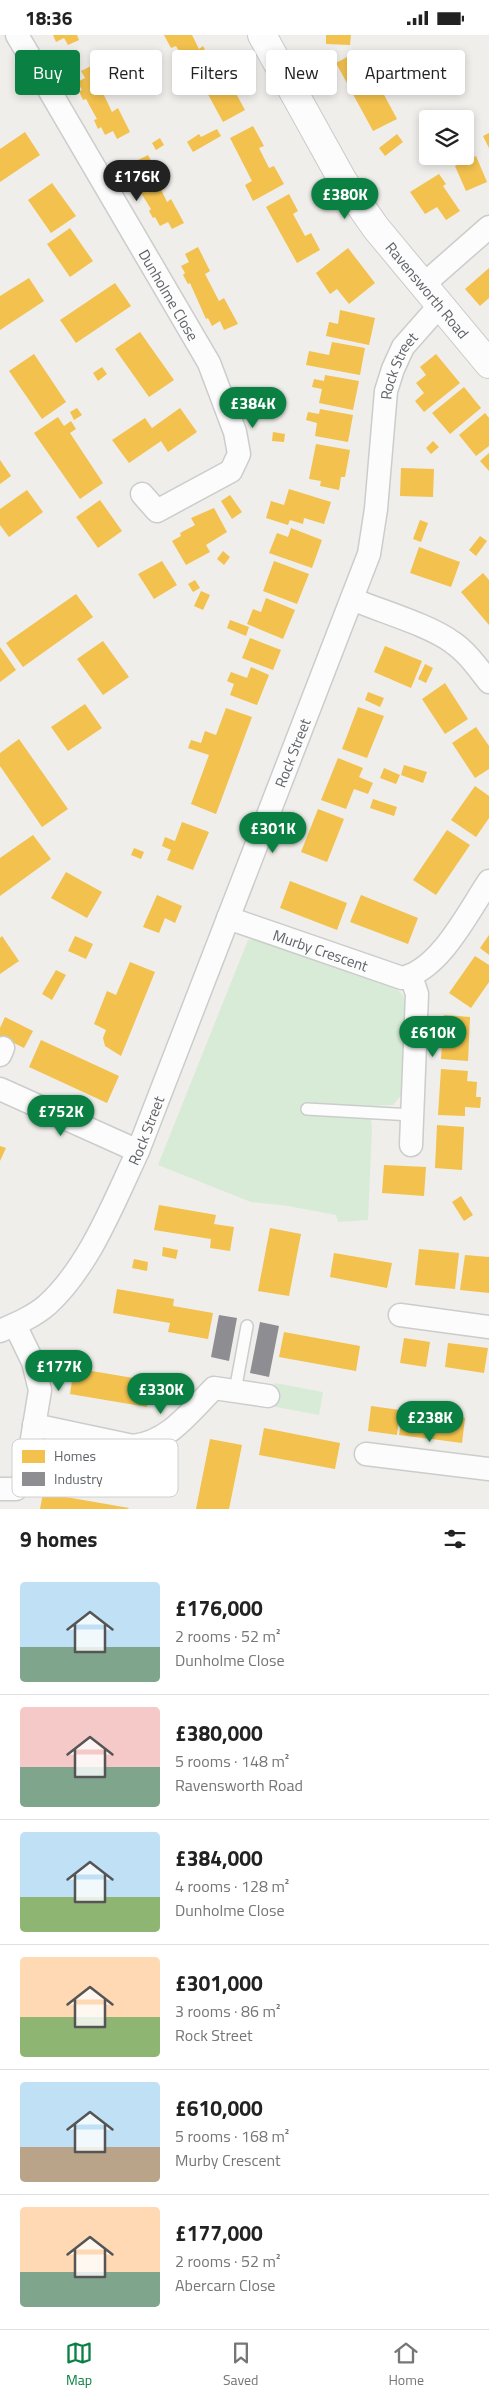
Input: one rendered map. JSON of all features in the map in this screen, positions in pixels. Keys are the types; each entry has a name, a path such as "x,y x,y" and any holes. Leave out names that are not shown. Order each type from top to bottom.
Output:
{"street":[{"name":"Dunholme Close","path":"17,35 209,363 235,433 239,454 230,471 157,511 142,494"},
{"name":"Ravensworth Road","path":"262,35 343,181 376,228 489,364"},
{"path":"423,285 489,227"},
{"name":"Rock Street","path":"8,1328 47,1305 69,1280 106,1219 138,1151 369,554 388,383 403,347 440,305"},
{"path":"352,599 452,641 467,655 489,682"},
{"path":"411,1145 417,994 411,976 426,967 439,954 489,881"},
{"name":"Murby Crescent","path":"228,918 392,976 402,978 411,976"},
{"path":"0,1089 138,1151"},
{"path":"400,1315 489,1327"},
{"path":"8,1328 33,1363 40,1390 32,1439"},
{"path":"157,1439 172,1431 214,1387 268,1396"},
{"path":"34,1425 103,1439"},
{"path":"366,1454 489,1469"}],"lane":[{"path":"307,1109 412,1115"},
{"path":"235,1391 248,1326"}],"green space":[{"path":"258,939 392,985 403,995 406,1006 403,1093 393,1105 370,1106 372,1128 368,1220 338,1222 336,1215 288,1206 251,1202 158,1165 248,940"},
{"path":"275,1383 323,1392 319,1415 271,1406"}],"building: Homes":[{"path":"53,35 77,35 79,40 68,45 64,38 56,42"},
{"path":"164,35 192,35 199,49 203,46 205,50 178,50 176,46 171,48"},
{"path":"326,35 351,35 350,45 326,44"},
{"path":"347,57 347,83 337,65 337,62"},
{"path":"90,66 90,95 104,95 112,112 118,108 130,132 117,139 113,131 105,135 101,127 98,129 94,120 97,119 86,99 83,100 80,93 82,90 80,80 85,78 81,71"},
{"path":"208,95 237,95 245,110 223,122"},
{"path":"353,95 384,95 397,119 373,131"},
{"path":"253,126 264,146 259,148 269,168 274,166 284,184 253,201 245,185 252,181 230,138"},
{"path":"217,129 221,136 193,152 187,142 199,134 201,137"},
{"path":"25,132 40,155 0,182 0,149"},
{"path":"489,133 489,148 483,136"},
{"path":"397,134 403,142 385,156 379,148"},
{"path":"160,138 164,145 156,150 152,143"},
{"path":"148,155 161,179 157,181 167,202 171,199 184,223 172,229 168,222 160,226 155,217 153,218 149,211 151,209 134,182 136,181 132,173 140,169 136,161"},
{"path":"476,156 487,182 466,191 455,166 474,165 474,157"},
{"path":"439,174 446,184 443,186 460,211 446,220 437,207 425,214 410,192"},
{"path":"52,183 76,216 51,233 28,200"},
{"path":"289,194 298,211 293,214 305,236 311,233 320,250 297,263 266,207"},
{"path":"70,228 93,261 70,277 47,244"},
{"path":"198,247 210,271 205,274 219,301 224,298 238,324 224,330 220,321 212,326 208,318 206,319 190,283 188,284 183,275 185,273 181,266 189,262 185,254"},
{"path":"348,248 375,283 349,304 337,289 330,294 316,273"},
{"path":"489,268 489,298 480,306 465,289"},
{"path":"29,278 44,301 0,330 0,296"},
{"path":"115,283 131,306 76,343 60,320"},
{"path":"340,310 375,318 369,345 326,336 329,322 338,324"},
{"path":"140,332 174,380 149,397 115,349"},
{"path":"332,342 365,348 360,375 306,365 309,351 329,355"},
{"path":"34,354 66,402 42,419 9,371"},
{"path":"436,354 460,383 424,412 415,401 424,393 416,383 426,375 420,367"},
{"path":"102,367 107,374 98,381 93,373"},
{"path":"325,375 359,381 353,410 319,403 322,389 312,387 314,379 324,381"},
{"path":"464,387 481,408 450,434 432,413"},
{"path":"263,397 273,399 271,411 261,410"},
{"path":"77,408 82,415 74,420 70,412"},
{"path":"180,408 197,432 168,452 161,441 129,463 112,440 145,418 152,428"},
{"path":"320,409 353,415 348,442 315,436 317,423 306,420 308,412 319,414"},
{"path":"485,413 489,418 489,446 476,456 459,435"},
{"path":"58,417 64,426 71,421 76,429 70,433 103,483 80,499 34,433"},
{"path":"273,432 285,434 284,442 272,441"},
{"path":"433,441 439,447 431,454 426,448"},
{"path":"316,444 350,450 345,477 341,477 339,490 320,486 321,481 309,479"},
{"path":"489,453 489,471 480,461"},
{"path":"0,460 11,476 0,484"},
{"path":"401,468 434,469 433,497 400,496"},
{"path":"289,489 331,502 324,524 304,518 303,524 290,520 288,525 266,518 271,501 284,505"},
{"path":"27,490 43,512 9,537 0,525 0,509"},
{"path":"230,495 242,512 232,519 221,501"},
{"path":"100,500 122,531 98,548 76,517"},
{"path":"214,508 227,532 206,545 210,552 186,565 172,541 181,536 180,533 195,525 191,518"},
{"path":"420,520 428,523 421,542 413,539"},
{"path":"291,528 322,540 312,568 269,553 277,533 288,537"},
{"path":"480,536 487,541 476,556 469,550"},
{"path":"419,547 460,562 451,587 410,573"},
{"path":"223,551 230,557 224,565 217,559"},
{"path":"162,561 177,585 154,599 138,574"},
{"path":"274,561 309,574 297,604 263,591"},
{"path":"483,573 489,580 489,625 461,592"},
{"path":"195,580 200,588 193,592 188,584"},
{"path":"201,591 210,595 203,610 194,606"},
{"path":"76,594 93,617 23,667 6,643"},
{"path":"266,598 295,610 283,639 247,624 253,609 261,612"},
{"path":"230,620 249,627 246,636 227,628"},
{"path":"250,638 281,650 273,670 242,658"},
{"path":"103,641 129,677 103,695 77,659"},
{"path":"385,646 422,661 411,688 374,672"},
{"path":"0,647 16,670 0,682"},
{"path":"425,664 433,668 426,683 418,679"},
{"path":"251,667 269,675 257,705 230,695 234,684 227,681 231,672 247,678"},
{"path":"445,683 468,719 445,734 422,699"},
{"path":"368,692 384,698 380,707 365,700"},
{"path":"85,704 102,728 68,751 51,727"},
{"path":"358,707 384,716 367,758 342,749"},
{"path":"226,708 252,717 216,814 191,804 209,755 188,748 191,740 201,743 205,731 216,735"},
{"path":"476,727 489,746 489,769 475,778 452,743"},
{"path":"19,739 68,809 42,827 0,766 0,753"},
{"path":"338,758 363,768 359,777 373,783 368,794 354,789 346,809 321,800"},
{"path":"404,765 427,772 423,783 401,775"},
{"path":"384,768 400,775 396,784 380,778"},
{"path":"475,786 489,796 489,818 476,837 451,820"},
{"path":"373,799 397,807 394,816 370,808"},
{"path":"318,809 344,819 327,862 301,852"},
{"path":"182,822 209,832 193,870 167,860 171,850 162,846 165,837 175,841"},
{"path":"447,830 470,845 436,895 413,880"},
{"path":"33,835 51,859 0,896 0,858"},
{"path":"134,848 144,852 141,859 131,855"},
{"path":"66,872 102,892 87,918 51,898"},
{"path":"290,881 347,903 337,930 280,908"},
{"path":"157,895 182,906 175,923 165,918 159,933 143,927"},
{"path":"361,895 418,918 408,944 350,922"},
{"path":"489,935 489,955 480,948"},
{"path":"2,936 19,961 0,974 0,938"},
{"path":"75,936 93,944 86,959 68,951"},
{"path":"475,956 489,965 489,982 471,1008 449,993"},
{"path":"130,962 155,972 121,1056 105,1046 103,1038 106,1030 94,1024 107,991 116,995"},
{"path":"56,970 66,975 52,1000 42,994"},
{"path":"444,1015 470,1017 468,1061 441,1059"},
{"path":"5,1017 33,1031 24,1048 0,1036 0,1028"},
{"path":"41,1040 119,1076 107,1103 29,1067"},
{"path":"441,1069 468,1071 467,1081 477,1082 476,1097 481,1097 480,1108 465,1107 465,1116 438,1115"},
{"path":"437,1125 464,1127 462,1170 435,1168"},
{"path":"0,1146 6,1148 0,1161"},
{"path":"384,1165 426,1167 424,1196 382,1193"},
{"path":"461,1196 473,1215 464,1221 452,1202"},
{"path":"159,1205 216,1215 214,1224 234,1227 230,1251 210,1248 211,1239 154,1230"},
{"path":"270,1228 301,1234 289,1296 258,1291"},
{"path":"163,1247 178,1250 176,1259 162,1256"},
{"path":"419,1249 459,1253 455,1289 415,1285"},
{"path":"334,1253 392,1263 387,1288 330,1277"},
{"path":"465,1255 489,1257 489,1293 460,1290"},
{"path":"134,1259 148,1262 147,1271 132,1268"},
{"path":"117,1289 174,1299 173,1306 213,1313 208,1339 168,1332 170,1323 113,1313"},
{"path":"284,1332 360,1346 356,1371 279,1357"},
{"path":"404,1338 430,1342 426,1367 400,1363"},
{"path":"448,1343 488,1348 484,1373 445,1367"},
{"path":"74,1368 151,1381 147,1407 70,1394"},
{"path":"371,1406 400,1410 397,1435 368,1431"},
{"path":"403,1410 433,1414 430,1439 399,1435"},
{"path":"436,1415 465,1418 462,1443 432,1439"},
{"path":"264,1428 340,1443 335,1469 259,1455"},
{"path":"210,1439 242,1445 229,1509 196,1509"},
{"path":"42,1497 66,1497 129,1508 128,1509 40,1509"}],"building: Industry":[{"path":"219,1315 237,1318 229,1361 211,1357"},
{"path":"260,1322 279,1326 269,1377 250,1373"}]}
